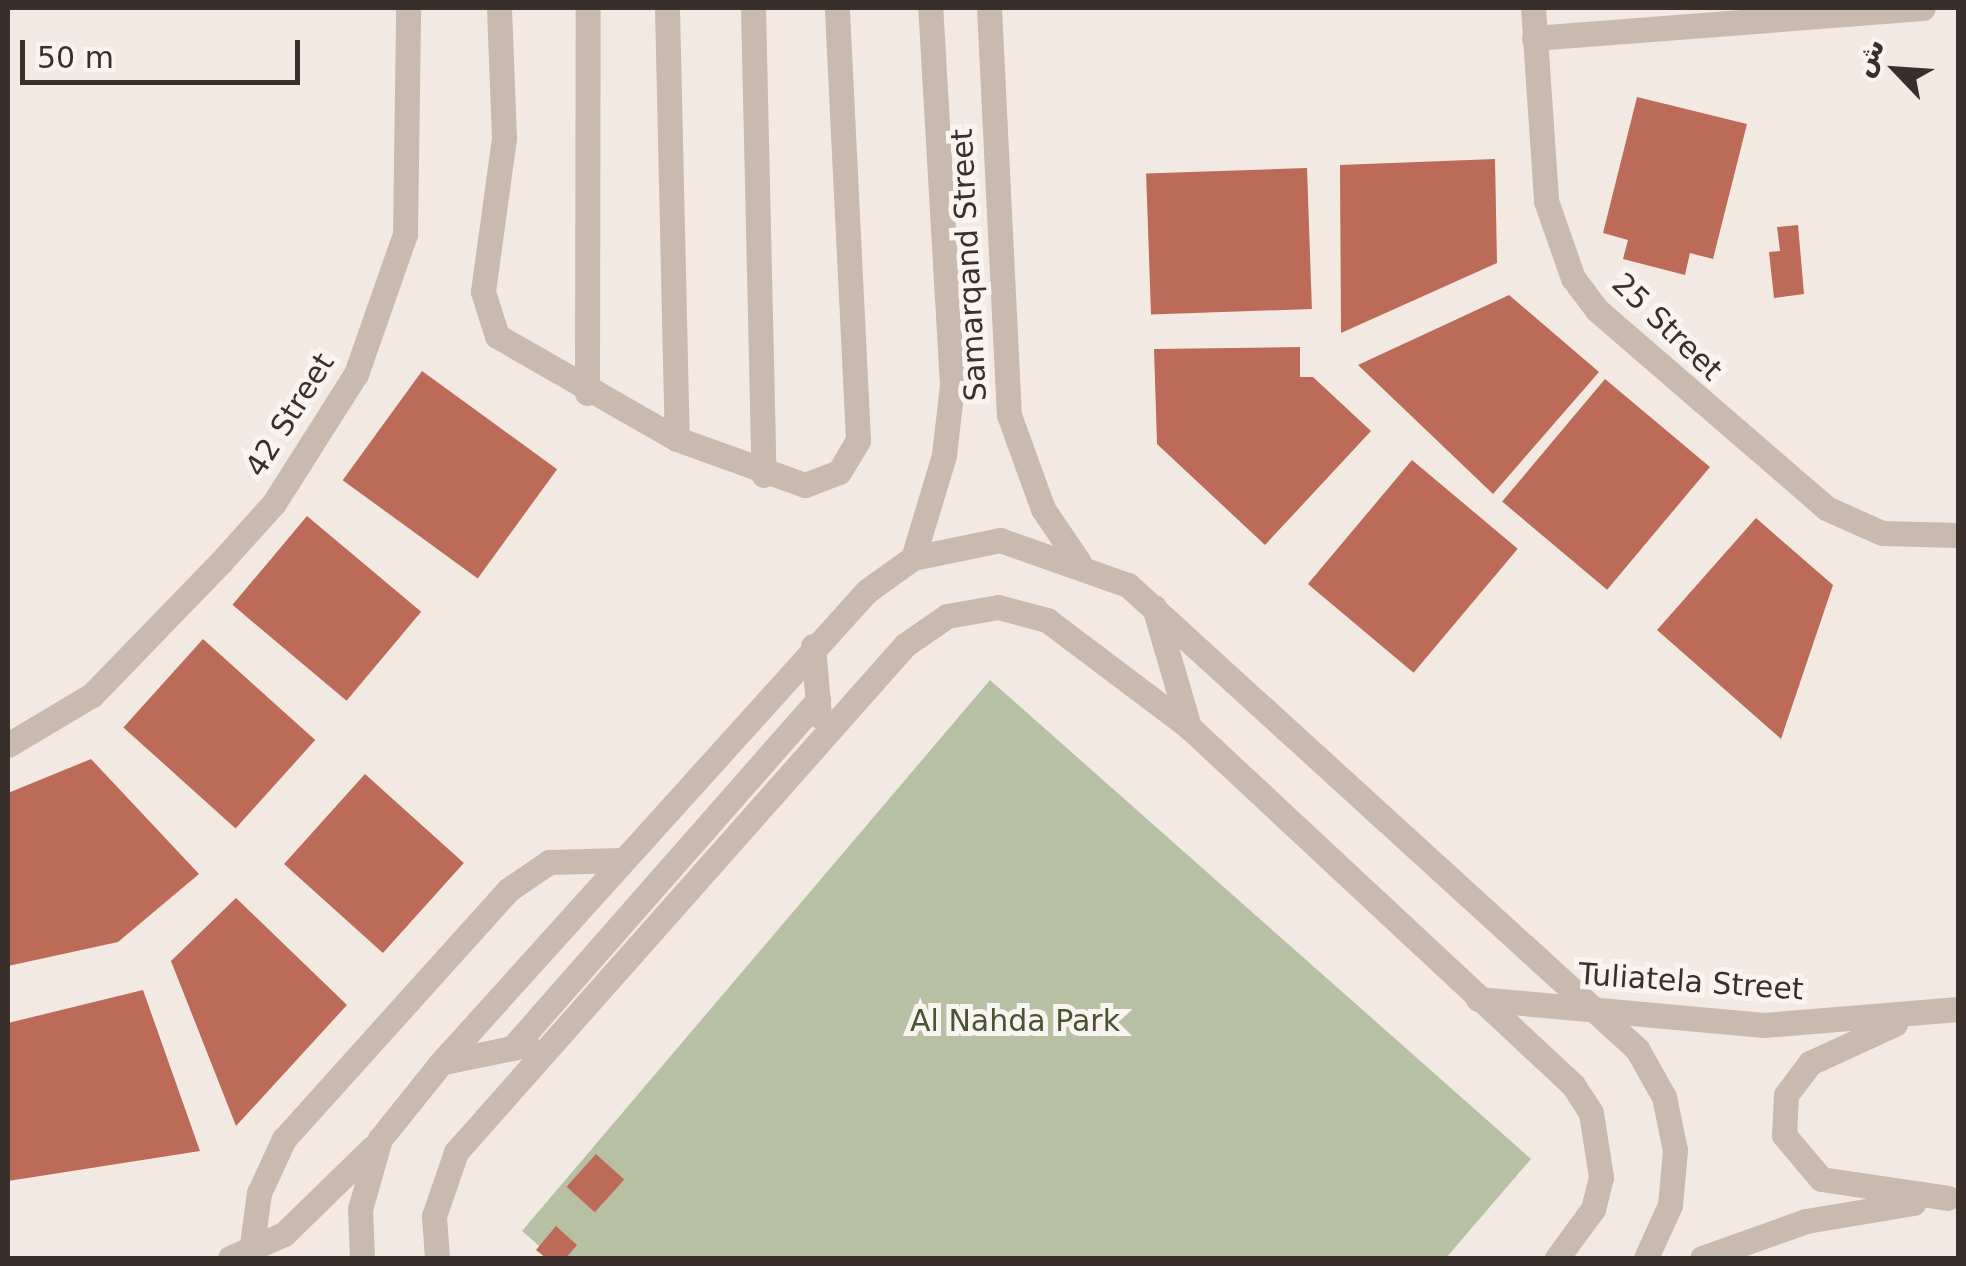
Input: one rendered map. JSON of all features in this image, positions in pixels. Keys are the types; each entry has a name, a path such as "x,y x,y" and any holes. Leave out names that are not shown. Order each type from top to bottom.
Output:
{"street":[{"name":"42 Street","path":"8,745 92,695 220,564 274,503 356,374 405,234 408,8"},
{"path":"499,8 504,138 484,308 508,347 586,393 678,439 764,475 823,481 858,440 837,8"},
{"path":"586,393 588,8"},
{"path":"667,8 678,439"},
{"path":"753,8 764,475"},
{"name":"Samarqand Street","path":"913,558 944,455 952,385 930,8"},
{"name":"Samarqand Street","path":"989,8 1009,415 1043,509 1079,562"},
{"name":"25 Street","path":"1533,8 1546,201 1562,253 1597,310 1826,508 1882,532 1958,535"},
{"path":"1534,38 1923,8"},
{"path":"240,1255 312,1211 380,1140 440,1064 813,646 913,558 1000,540 1079,562 1154,606 1600,1008 1664,1097 1675,1150 1670,1205 1646,1258"},
{"path":"1154,606 1189,727"},
{"path":"438,1258 434,1216 456,1152 924,628 998,607 1048,620 1189,727 1574,1085 1591,1113 1601,1177 1592,1208 1558,1258"},
{"path":"813,646 820,744"},
{"path":"514,1046 818,700"},
{"path":"240,1255 260,1193 284,1139 508,890 549,862 623,860"},
{"name":"Tuliatela Street","path":"1478,999 1764,1025 1958,1009"},
{"path":"1913,1015 1810,1063 1786,1095 1784,1134 1821,1179 1953,1198"},
{"path":"440,1064 514,1046 552,1043"},
{"path":"362,1258 360,1209 380,1140"},
{"path":"1702,1258 1806,1221 1953,1198"}],"green space":[{"name":"Al Nahda Park","path":"990,680 1531,1159 1446,1258 553,1258 522,1231"}],"building":[{"path":"1637,97 1747,124 1713,259 1690,253 1685,275 1623,259 1628,240 1603,233"},
{"path":"1495,159 1497,263 1341,333 1340,165"},
{"path":"1307,168 1312,309 1151,315 1146,174"},
{"path":"1798,225 1804,294 1774,298 1769,252 1780,251 1777,227"},
{"path":"1509,295 1599,372 1493,494 1358,365"},
{"path":"1300,347 1300,377 1313,377 1371,431 1265,545 1157,444 1154,349"},
{"path":"422,371 557,469 478,578 343,480"},
{"path":"1605,379 1710,467 1607,590 1502,502"},
{"path":"1412,460 1518,549 1414,673 1308,584"},
{"path":"307,516 421,612 347,701 232,605"},
{"path":"1756,518 1833,585 1781,739 1657,630"},
{"path":"203,639 315,740 236,828 123,727"},
{"path":"91,759 199,874 118,942 8,966 8,793"},
{"path":"365,774 464,863 383,953 284,864"},
{"path":"236,898 347,1005 236,1126 171,961"},
{"path":"143,990 200,1151 8,1181 8,1023"},
{"path":"596,1154 624,1179 595,1212 567,1187"},
{"path":"556,1226 577,1245 566,1258 546,1258 536,1250"}]}
